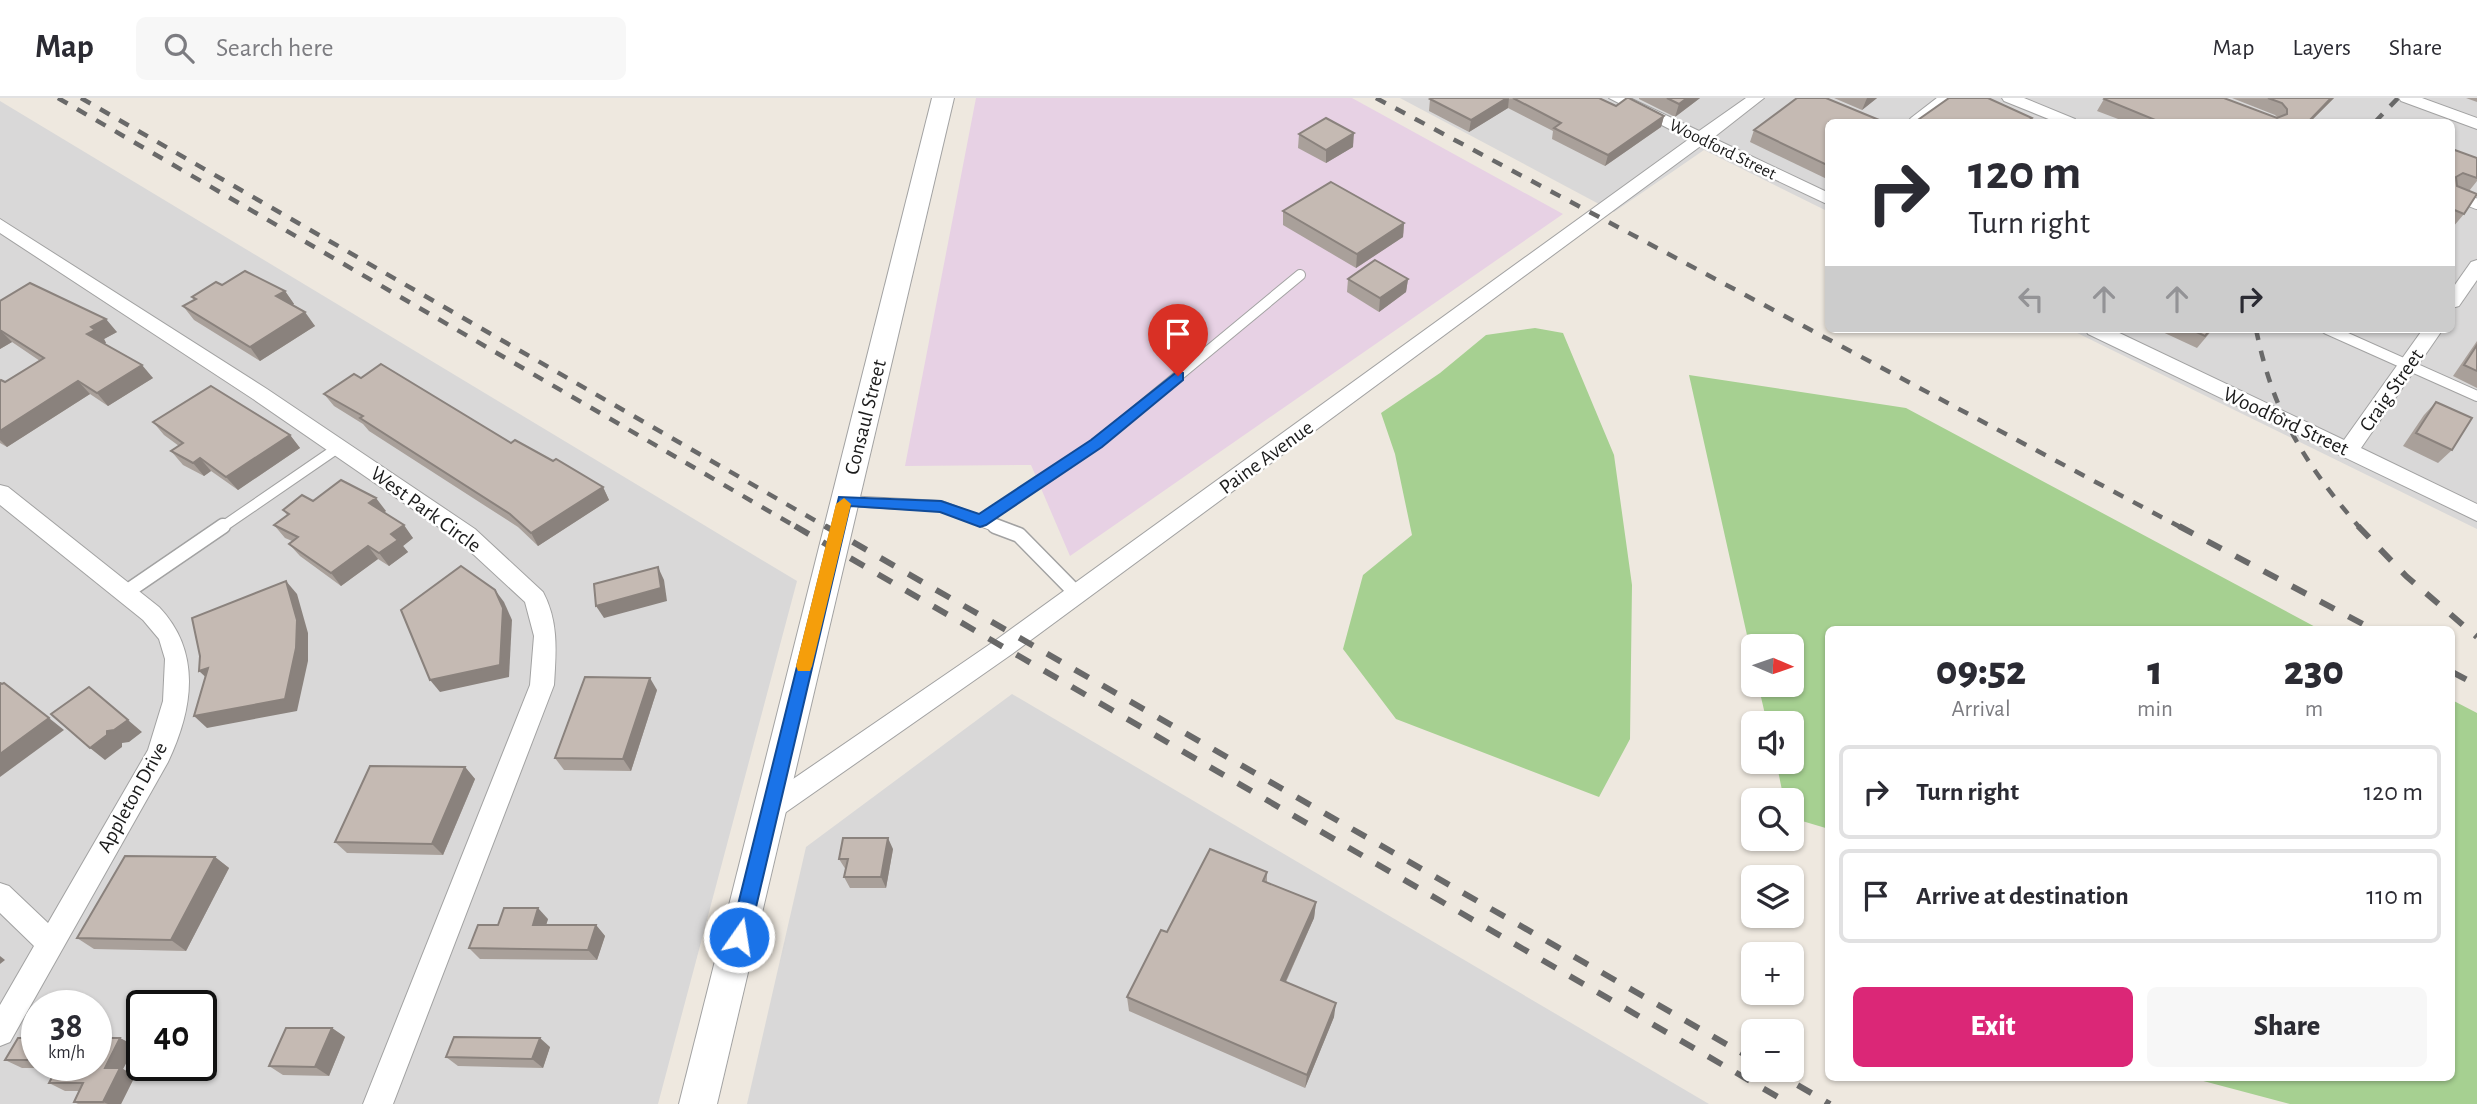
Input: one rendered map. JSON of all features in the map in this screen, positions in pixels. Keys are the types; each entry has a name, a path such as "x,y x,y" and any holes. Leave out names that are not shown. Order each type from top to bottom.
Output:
{"street":[{"name":"Consaul Street","path":"698,1104 943,98"},
{"name":"Woodford Street","path":"1617,98 1825,195"},
{"name":"Paine Avenue","path":"770,809 1077,594 1756,98"},
{"path":"2010,98 2062,119"},
{"path":"2407,98 2477,124"},
{"name":"West Park Circle","path":"0,225 339,447 467,535 535,598 546,636 542,685 377,1104"},
{"path":"2461,291 2477,266"},
{"name":"Woodford Street","path":"2103,333 2477,513"},
{"name":"Craig Street","path":"2348,451 2430,333"},
{"name":"Appleton Drive","path":"0,493 156,620 172,642 178,681 172,719 159,754 0,1032"},
{"path":"0,895 50,943"}],"lane":[{"path":"1918,119 1945,98"},
{"path":"2455,195 2477,204"},
{"path":"980,521 1097,443 1300,275"},
{"path":"2336,333 2477,396"},
{"path":"125,593 339,447"},
{"path":"844,500 941,506 1019,535 1077,594"}],"shaded area":[{"path":"976,98 1352,98 1563,214 1070,556 1031,465 905,466"},
{"path":"1400,98 2477,98 2477,529 2077,333 2455,333 2455,119 1825,119 1825,210 1704,150 1614,212"},
{"path":"0,101 797,581 658,1104 0,1104"},
{"path":"1012,694 1709,1104 747,1104 806,847"}],"green space":[{"path":"1535,328 1563,333 1614,455 1632,585 1630,739 1599,797 1396,719 1343,649 1363,575 1412,535 1395,454 1381,413 1440,373 1486,335"},
{"path":"1689,375 1906,408 2314,626 1825,626 1825,828 1804,822 1804,788 1782,788 1779,774 1804,774 1804,711 1764,711 1761,697 1804,697 1804,634 1747,634"},
{"path":"2455,702 2477,713 2477,1104 2290,1104 2203,1081 2455,1081"}],"building":[{"path":"1507,98 1471,120 1430,99"},
{"path":"1513,98 1599,98 1616,106 1629,98 1664,116 1608,155 1554,128 1561,123"},
{"path":"1667,98 1687,98 1679,104"},
{"path":"1797,98 1826,98 1877,119 1825,119 1825,164 1754,130"},
{"path":"1949,98 1988,98 2032,118 2031,119 1919,119"},
{"path":"2224,98 2277,118 2287,114 2287,109 2282,103 2268,98 2331,98 2311,119 2153,119 2104,99"},
{"path":"1326,118 1354,133 1326,150 1299,134"},
{"path":"2455,150 2477,158 2477,178 2463,173 2456,177 2457,186 2477,194 2464,214 2455,210"},
{"path":"1331,182 1404,223 1357,254 1283,211"},
{"path":"1375,260 1408,279 1380,298 1348,279"},
{"path":"245,271 285,291 276,296 305,312 250,347 183,306 216,282 222,285"},
{"path":"30,283 106,319 91,327 95,330 87,334 142,365 97,393 78,381 0,431 0,381 5,382 44,358 0,330 0,301"},
{"path":"2477,345 2477,371 2464,365"},
{"path":"381,364 511,443 515,440 553,461 556,459 603,487 531,533 510,514 360,418 363,416 324,394 354,374 361,378"},
{"path":"211,386 290,435 226,477 200,458 193,463 171,451 183,443 153,422"},
{"path":"2436,402 2472,418 2452,450 2416,433"},
{"path":"341,480 376,498 369,503 404,525 391,534 398,540 379,553 368,546 331,573 289,544 298,537 274,525 289,514 283,510 302,495 313,501"},
{"path":"461,566 495,590 503,608 500,665 430,680 401,610"},
{"path":"658,567 661,588 596,606 594,584"},
{"path":"286,581 297,620 296,648 285,699 194,716 208,668 199,671 200,656 192,618"},
{"path":"585,677 650,678 623,759 555,758"},
{"path":"0,683 4,683 49,718 0,754"},
{"path":"89,687 128,720 114,730 107,731 107,735 90,748 51,714"},
{"path":"370,766 465,767 432,844 335,842"},
{"path":"843,838 888,838 881,877 844,877 848,859 839,859"},
{"path":"1210,849 1267,872 1263,881 1316,902 1281,980 1336,1003 1307,1075 1127,997 1161,930 1167,932"},
{"path":"125,856 215,857 171,940 77,938"},
{"path":"504,908 538,908 533,925 596,925 588,950 469,948 478,925 498,925"},
{"path":"286,1028 332,1028 315,1067 269,1066"},
{"path":"454,1037 540,1038 532,1059 446,1057"},
{"path":"18,1038 21,1038 21,1060 5,1060"},
{"path":"112,1038 120,1038 112,1054"},
{"path":"112,1068 120,1068 103,1102 74,1102 83,1083 49,1083 112,1081"}],"railway":[{"path":"58,98 798,528"},
{"path":"81,98 828,528"},
{"path":"1376,98 2182,528"},
{"path":"2378,119 2398,98"},
{"path":"2257,333 2272,386 2293,436 2323,481 2360,528"},
{"path":"795,526 1790,1104"},
{"path":"825,526 1741,1053"},
{"path":"2179,526 2366,626"},
{"path":"2358,526 2406,576 2477,637"},
{"path":"2455,674 2477,685"},
{"path":"1792,1082 1830,1104"}],"slow traffic":[{"path":"804,666 844,504"}],"route":[{"path":"739,937 844,500 941,506 980,521 1097,443 1178,376"}]}
